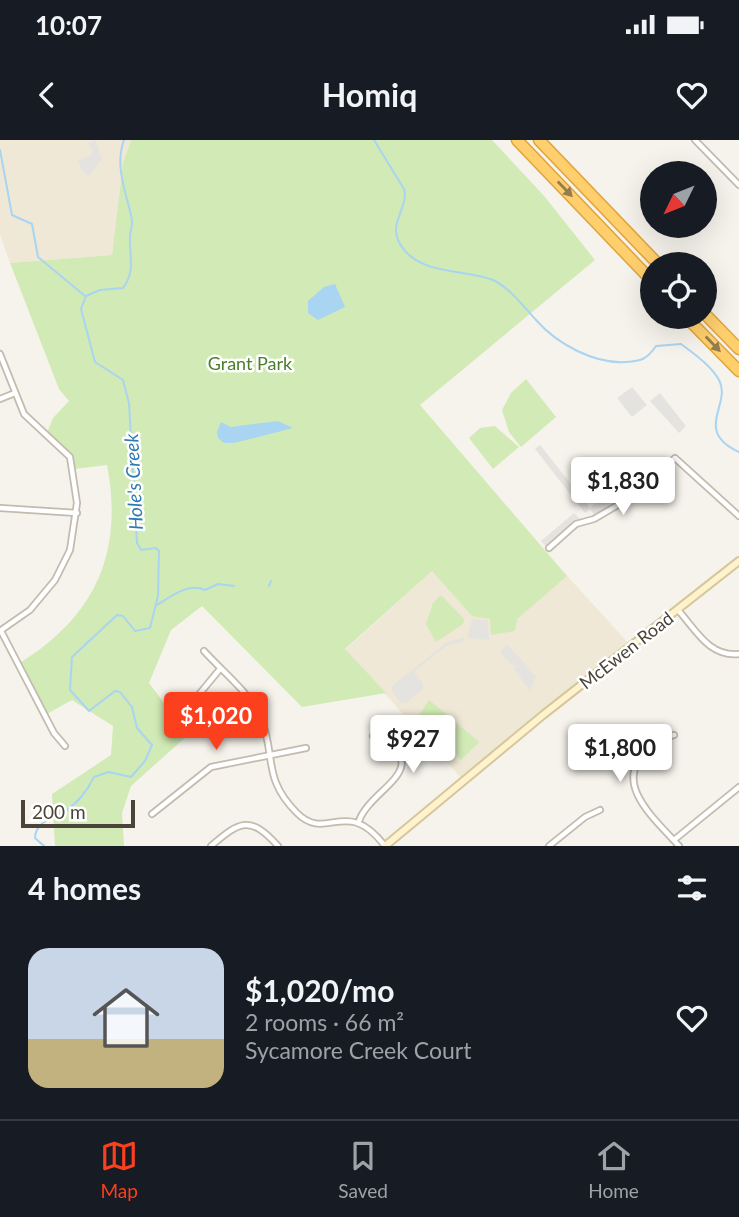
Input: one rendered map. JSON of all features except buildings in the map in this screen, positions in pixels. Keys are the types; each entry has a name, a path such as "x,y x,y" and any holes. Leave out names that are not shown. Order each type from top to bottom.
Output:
{"highway":[{"path":"517,140 640,268"},
{"path":"539,140 646,252"},
{"path":"717,326 739,349"},
{"path":"698,329 739,371"}],"street":[{"path":"695,140 739,186"},
{"path":"0,354 28,420 58,443 70,457 74,469 77,513 70,550 55,580 30,610 0,631 54,733 65,746"},
{"path":"0,399 15,393"},
{"path":"549,548 576,524 594,519 628,499 675,458 739,516"},
{"path":"0,508 77,513"},
{"name":"McEwen Road","path":"385,846 543,715 739,561"},
{"path":"678,610 713,649 725,654 739,654"},
{"path":"204,651 257,710 276,787 302,817 317,823 359,821 373,831 385,846"},
{"path":"196,698 220,669"},
{"path":"674,735 662,739 642,756 635,766 633,782 640,801 679,846"},
{"path":"359,821 368,804 398,778 401,769 399,758 388,745 373,736"},
{"path":"152,814 211,767 306,748"},
{"path":"674,840 739,787"},
{"path":"548,846 585,817 600,810"},
{"path":"211,846 230,830 246,824 262,829 278,846"}],"shaded area":[{"path":"0,140 131,140 123,163 112,255 10,263 0,235"},
{"path":"96,140 102,159 89,177 82,171 78,160 90,156 93,151 88,143"},
{"path":"632,387 647,405 632,417 617,398"},
{"path":"660,393 686,426 679,433 650,401"},
{"path":"540,445 590,508 609,492 615,500 595,516 590,509 585,513 535,449"},
{"path":"574,513 583,522 551,552 541,541"},
{"path":"520,524 631,646 464,781 345,650 432,571 449,587"},
{"path":"472,619 488,620 489,640 467,638"},
{"path":"464,637 464,641 446,646 414,672 423,684 423,689 406,703 400,702 392,691 392,686 446,643"},
{"path":"507,644 536,676 530,691 514,669 516,665 512,665 500,653"}],"green space":[{"name":"Grant Park","path":"131,140 492,140 545,197 595,260 420,405 567,576 517,619 515,631 491,635 490,619 472,616 432,571 345,649 386,693 302,707 202,606 171,630 149,683 188,735 131,786 122,813 124,846 55,846 52,794 111,755 113,726 72,700 45,715 18,664 45,646 67,625 98,580 107,554 111,527 111,497 107,465 74,469 70,457 46,435 53,418 69,401 59,389 10,263 112,255 123,163"},
{"path":"526,379 556,417 521,447 509,432 502,410 511,393"},
{"path":"495,426 519,447 493,469 469,438 480,428"},
{"path":"441,595 464,619 463,624 436,642 426,624 433,603"},
{"path":"429,700 479,742 461,760 418,717"}],"water":[{"path":"335,284 345,307 318,320 308,313 308,301 324,287"},
{"path":"278,421 293,428 234,443 224,443 218,438 221,422 231,427"}],"waterway":[{"name":"Hole's Creek","path":"44,846 35,838 42,823 76,802 94,777 109,772 131,777 145,761 152,745 137,728 132,707 120,692 115,691 89,711 70,690 72,657 117,615 123,616 135,631 150,628 158,596 159,551 156,548 141,550 137,543 129,403 123,380 95,362 81,309 86,296 100,290 123,288 129,275 132,222 120,160 124,140"},
{"name":"Hole's Creek","path":"374,140 404,189 404,201 396,233 406,252 428,266 481,276 499,283 554,337 589,356 614,362 632,362 647,357 656,346 681,344 717,376 722,391 716,418 718,436 739,452"},
{"path":"0,150 12,215 32,224 38,257 85,296"},
{"path":"269,586 271,581"},
{"path":"157,605 186,589 205,590 218,584 234,586"}]}
